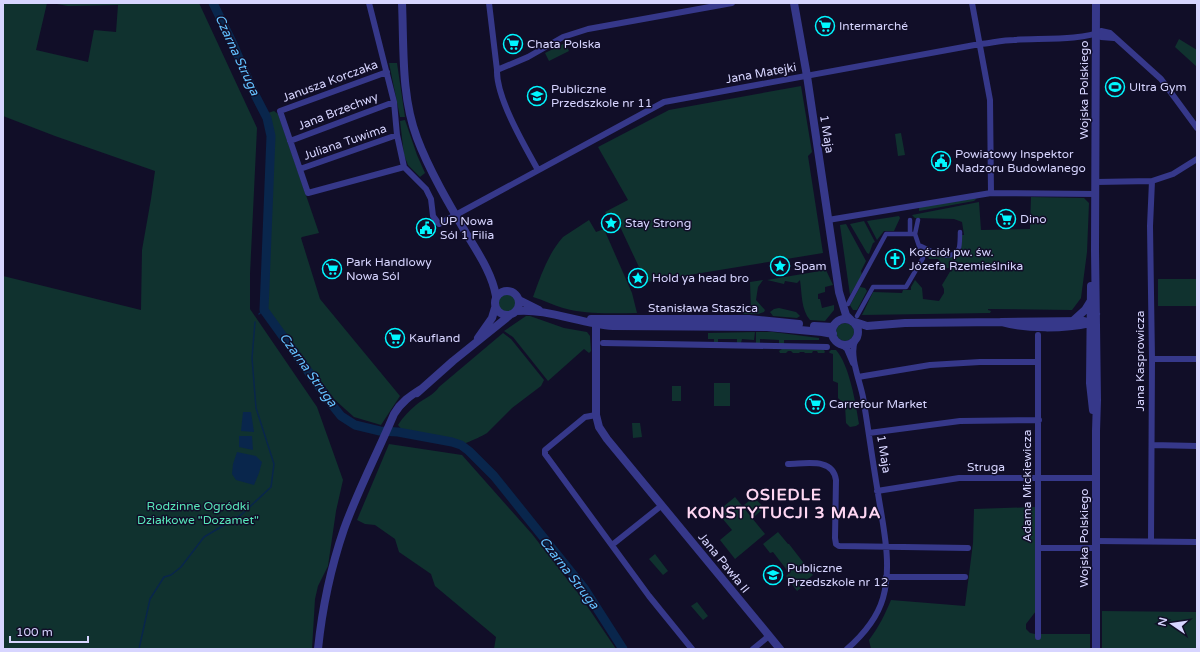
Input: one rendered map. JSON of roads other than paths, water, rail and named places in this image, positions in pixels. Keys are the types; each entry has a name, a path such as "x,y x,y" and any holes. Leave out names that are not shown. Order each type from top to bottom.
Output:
{"street":[{"path":"290,141 308,193 404,167 397,135 394,102 369,3"},
{"path":"318,649 322,618 341,537 359,492 399,406 405,399 421,389 518,308 519,300 515,293 501,285 488,270 456,215 422,151 412,125 405,81 402,3"},
{"path":"489,3 497,70 496,80 503,100 538,170"},
{"path":"497,70 528,57 563,37 588,29 732,3"},
{"name":"1 Maja","path":"794,3 807,76 839,292 840,316 834,328"},
{"path":"972,3 990,100 991,193"},
{"name":"Wojska Polskiego","path":"1096,3 1096,649"},
{"path":"1096,34 1114,38 1160,79 1197,128"},
{"name":"Jana Matejki","path":"404,167 426,189 431,199 433,216 439,224 664,102 980,44 1014,40 1083,37 1096,34"},
{"name":"Janusza Korczaka","path":"290,141 280,111 387,72"},
{"name":"Jana Brzechwy","path":"290,141 394,102"},
{"name":"Juliana Tuwima","path":"300,169 397,135"},
{"path":"1096,182 1152,181 1173,174 1197,159"},
{"name":"Jana Kasprowicza","path":"1151,541 1152,359 1150,226 1152,181"},
{"path":"828,220 991,193 1096,194"},
{"path":"854,319 873,287 906,287 922,258 919,245 913,234 910,220"},
{"path":"913,234 918,220"},
{"path":"919,245 939,255 952,254 956,252 959,246 960,232"},
{"path":"848,304 886,234 913,234"},
{"name":"Wojska Polskiego","path":"1095,250 1090,302 1090,383 1096,427"},
{"path":"488,270 496,296"},
{"path":"473,345 492,318 496,296 500,292 508,290"},
{"name":"1 Maja","path":"839,292 846,315 854,319"},
{"name":"Stanisława Staszica","path":"519,300 549,314"},
{"path":"1074,323 1090,302"},
{"path":"495,308 502,314 513,313"},
{"name":"Stanisława Staszica","path":"513,313 523,310 596,322 749,319 834,328"},
{"path":"1090,323 1097,313"},
{"path":"884,325 863,332 849,345 842,345 836,341 834,328 843,319 854,319 867,326 905,323 1074,323 1084,321 1090,323 1097,335"},
{"path":"854,319 858,328 857,338"},
{"path":"596,322 596,415 585,417 545,450 544,453 649,596 692,649"},
{"path":"1074,323 1082,330 1090,342"},
{"name":"Adama Mickiewicza","path":"1038,335 1038,637"},
{"name":"1 Maja","path":"856,370 853,347 857,338"},
{"path":"603,343 827,347"},
{"name":"1 Maja","path":"842,345 847,349 856,370 863,396 886,547 886,576 883,599 874,619 865,632 847,649"},
{"path":"1152,359 1197,359"},
{"path":"858,377 930,365 980,362 1038,362"},
{"name":"Jana Pawła II","path":"596,415 599,427 607,440 780,649"},
{"path":"868,433 960,421 1039,420"},
{"path":"1152,445 1197,446"},
{"path":"788,464 825,464 831,468 836,480 836,544 841,546 968,548"},
{"name":"Struga","path":"877,491 960,478 1096,478"},
{"path":"612,545 661,506"},
{"path":"1038,548 1151,541 1197,542"},
{"path":"886,576 965,577"},
{"path":"753,649 769,636"}],"water":[{"path":"243,412 251,412 254,432 241,431"},
{"path":"239,436 252,436 253,450 239,447"},
{"path":"237,452 256,456 262,462 254,485 236,480 232,474 233,464"}],"waterway":[{"name":"Czarna Struga","path":"213,3 267,118 271,136 264,310 341,416 355,425 380,431 398,432 452,442 461,445 469,451 494,476 584,588 623,649"},
{"name":"Czarna Struga","path":"259,314 264,310"},
{"path":"139,649 150,599 164,577 171,575 181,567 204,537 241,515 271,487 274,464 256,408 252,358 255,322"}],"place":[{"name":"Intermarché","path":"825,26"},
{"name":"Chata Polska","path":"513,44"},
{"name":"Ultra Gym","path":"1115,87"},
{"name":"Publiczne Przedszkole nr 11","path":"537,96"},
{"name":"Powiatowy Inspektor Nadzoru Budowlanego","path":"941,161"},
{"name":"Dino","path":"1006,219"},
{"name":"Stay Strong","path":"611,223"},
{"name":"UP Nowa Sól 1 Filia","path":"426,228"},
{"name":"Kościół pw. św. Józefa Rzemieślnika","path":"895,259"},
{"name":"Spam","path":"780,266"},
{"name":"Park Handlowy Nowa Sól","path":"332,269"},
{"name":"Hold ya head bro","path":"638,278"},
{"name":"Kaufland","path":"395,338"},
{"name":"Carrefour Market","path":"815,404"},
{"name":"Publiczne Przedszkole nr 12","path":"773,575"}],"district":[{"name":"OSIEDLE KONSTYTUCJI 3 MAJA","path":"784,504"}],"park label":[{"name":"Rodzinne Ogródki Działkowe \"Dozamet\"","path":"198,513"}]}
